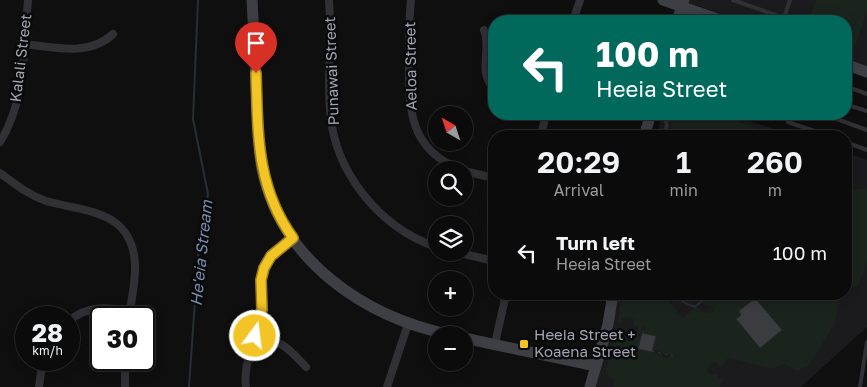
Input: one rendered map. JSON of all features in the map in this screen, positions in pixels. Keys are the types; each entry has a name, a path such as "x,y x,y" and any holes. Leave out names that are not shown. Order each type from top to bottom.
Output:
{"street":[{"name":"Kalali Street","path":"0,142 11,121 17,100 28,0"},
{"path":"252,0 261,163 272,201 283,223 313,262 344,290 370,307 408,324 428,329"},
{"name":"Punawai Street","path":"329,0 330,111 334,135 342,159 354,181 378,211 408,234 428,243"},
{"name":"Aeloa Street","path":"411,0 409,102 413,120 420,136 431,151 445,161"},
{"path":"575,15 580,0"},
{"path":"663,0 683,3 710,15"},
{"path":"484,30 487,45 485,73 488,81"},
{"path":"24,44 82,48 100,44 113,34"},
{"path":"852,67 867,72"},
{"path":"0,172 22,190 36,197 100,214 112,220 122,230 132,249 135,264 131,306"},
{"name":"Aeloa Street","path":"473,173 488,176"},
{"path":"246,387 246,374 262,310 261,280 264,268 271,256 293,238"},
{"path":"473,256 488,260"},
{"path":"495,344 505,300"},
{"path":"590,387 608,324 612,300"},
{"path":"387,387 408,324"},
{"path":"255,336 276,340 284,344 306,367"},
{"path":"473,340 596,366"},
{"path":"39,387 41,371"},
{"path":"124,371 125,387"}],"lane":[{"path":"733,0 776,15"},
{"path":"785,15 790,0"},
{"path":"852,89 867,94"},
{"path":"852,106 867,111"},
{"path":"789,120 788,122 811,130"},
{"path":"840,120 867,130"},
{"path":"852,145 867,150"},
{"path":"860,387 867,342"},
{"path":"862,375 867,376"}],"path":[{"path":"643,333 644,327"},
{"path":"635,334 642,336"},
{"path":"652,351 677,357"}],"shaded area":[{"path":"688,0 867,0 867,69 852,64 852,15 723,15 687,2"},
{"path":"816,0 867,0 867,11 852,55 852,15 810,15"},
{"path":"661,120 747,120 777,130 658,130"},
{"path":"670,120 733,120 763,130 672,130"},
{"path":"852,155 867,160 867,327 801,387 596,387 615,300 852,300"},
{"path":"867,188 867,263 858,286 852,288 852,190"},
{"path":"621,300 668,300 683,318 696,307 705,313 714,311 711,306 707,306 702,302 704,300 751,300 739,311 741,315 736,319 760,348 782,330 757,300 840,300 834,325 809,365 797,371 784,364 772,369 728,358 721,368 717,362 713,362 707,370 710,375 718,373 718,378 723,379 720,387 613,387 614,381 605,373 616,331 618,332 616,337 629,341 632,335 641,336 638,349 662,354 662,357 678,357 653,350 656,336 644,333 646,328 644,325 641,334 637,334 638,327 633,325 634,319 622,317 621,321 618,322"}],"building":[{"path":"753,300 757,300 782,330 760,348 736,319 741,315 739,311"},
{"path":"642,333 656,336 652,352 638,349"}],"waterway":[{"name":"He'eia Stream","path":"189,387 199,243 208,194 193,119 198,0"},
{"path":"682,301 695,307 703,300"}],"place":[{"name":"Heeia Street + Koaena Street","path":"524,344"}],"route":[{"path":"255,336 262,310 261,280 264,268 271,256 293,238 272,201 262,168 259,146 256,73"}]}
